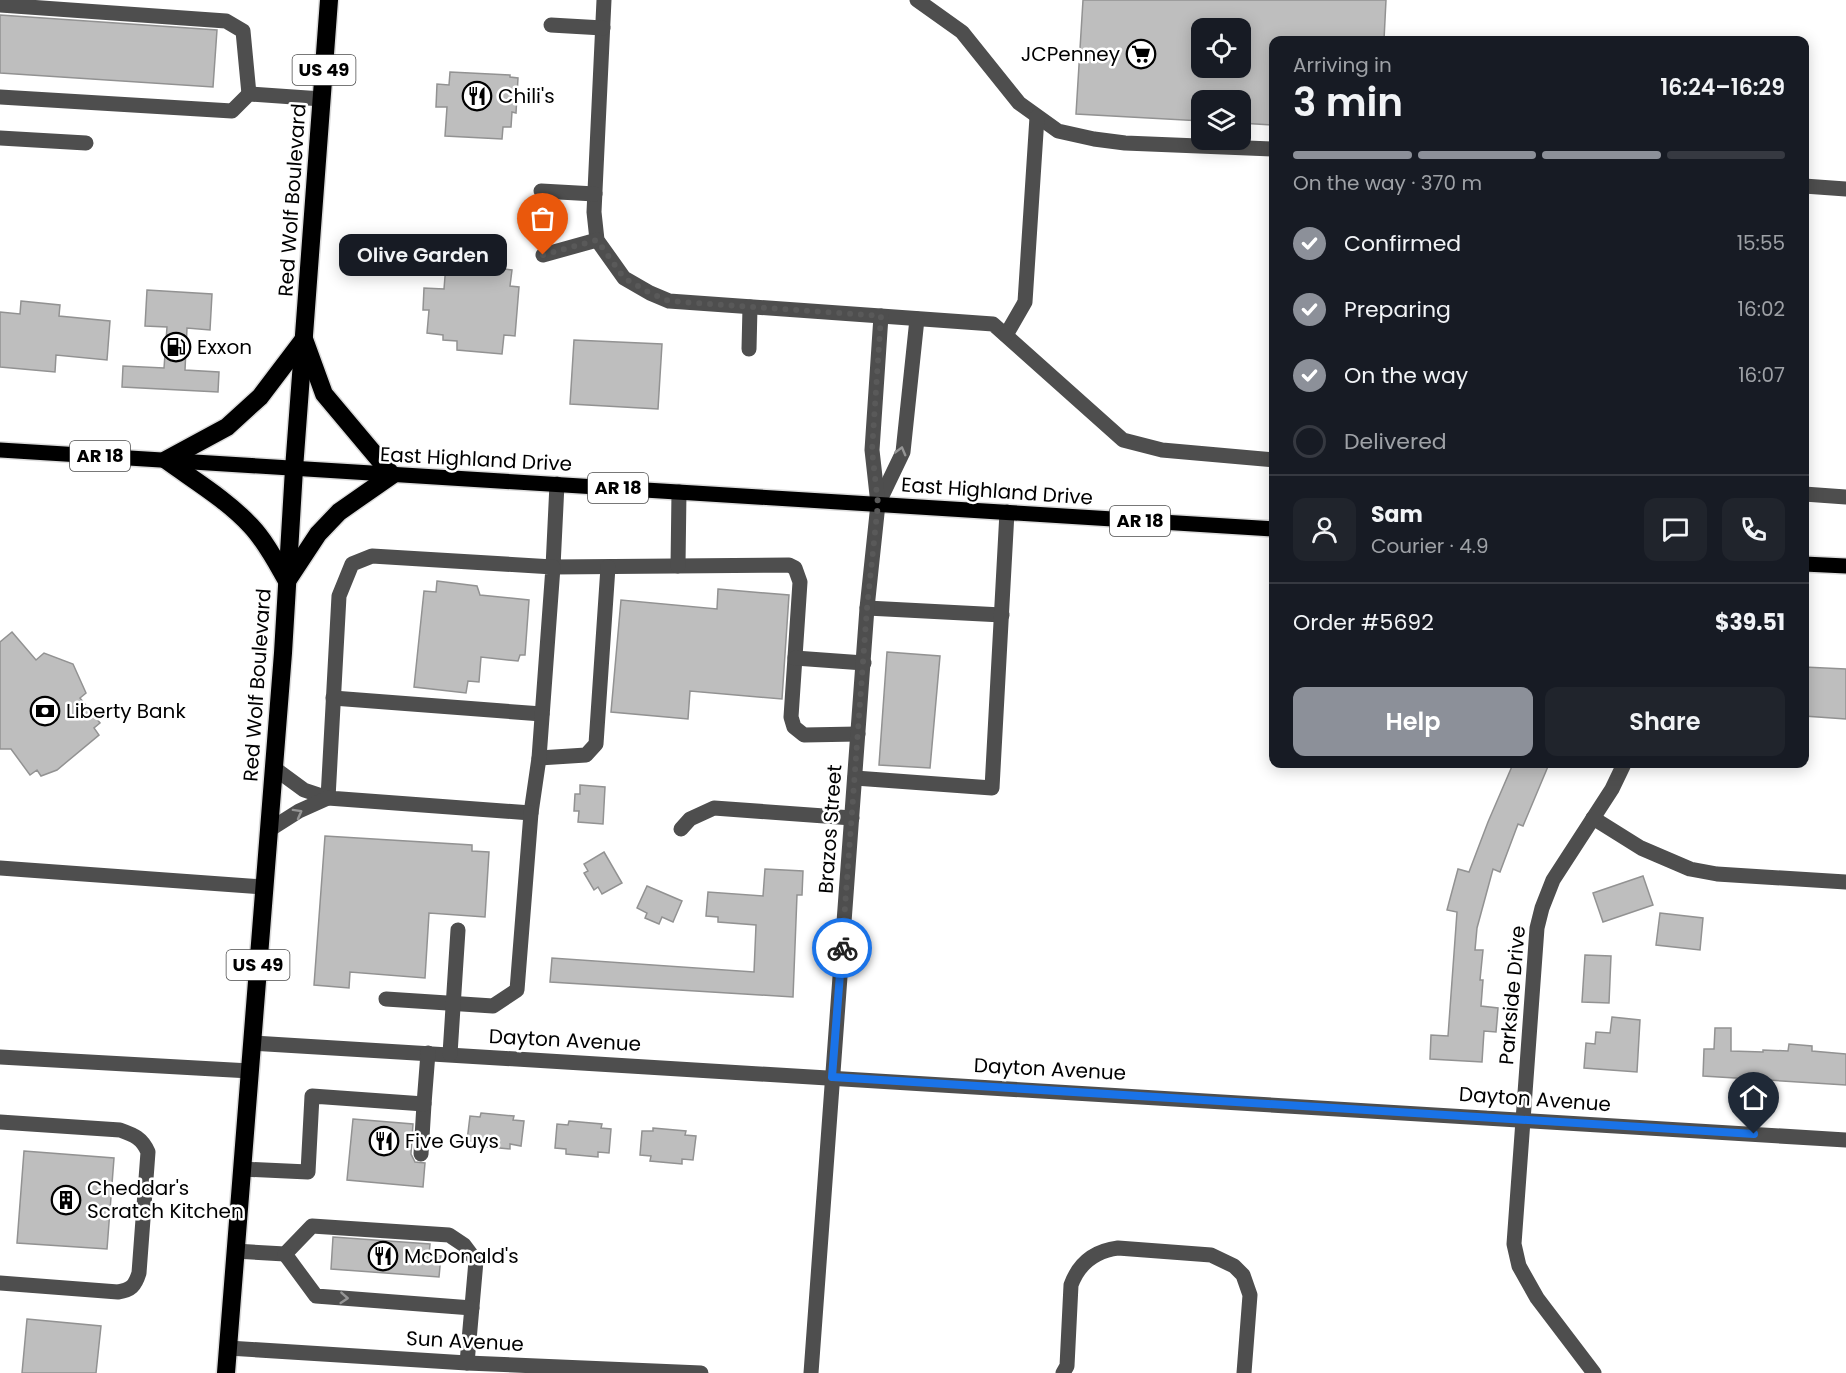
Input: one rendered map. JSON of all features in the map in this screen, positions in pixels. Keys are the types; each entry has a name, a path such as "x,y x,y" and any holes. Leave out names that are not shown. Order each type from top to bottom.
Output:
{"highway":[{"name":"Red Wolf Boulevard","path":"226,1373 274,768 329,0"},
{"path":"304,339 324,394 392,475 339,512 318,534 287,581 266,544 251,526 224,502 166,460 227,427 260,397 304,339"}],"main road":[{"name":"East Highland Drive","path":"0,450 1269,530"},
{"path":"1809,564 1846,566"}],"street":[{"path":"604,0 594,212 597,240 624,278 669,301 993,324 1123,440 1162,450 1269,460"},
{"path":"917,0 962,32 1019,103 1058,131 1125,143 1269,149"},
{"path":"0,5 226,21 243,31 249,94"},
{"path":"551,25 603,28"},
{"path":"0,97 232,111 249,94 322,99"},
{"path":"1006,335 1025,302 1037,117"},
{"path":"0,138 86,143"},
{"path":"1809,186 1846,189"},
{"path":"541,191 595,194"},
{"path":"543,255 597,240"},
{"path":"749,349 750,307"},
{"path":"878,504 872,450 881,316"},
{"path":"878,504 903,452 916,319"},
{"path":"386,999 493,1006 517,990 531,813 539,758 557,484"},
{"path":"678,566 679,492"},
{"path":"1809,494 1846,497"},
{"name":"Brazos Street","path":"811,1373 867,608 878,504"},
{"path":"855,778 992,788 1007,512"},
{"path":"328,798 339,596 352,564 372,556 553,567 789,565 795,568 800,582 791,717 794,727 804,735 858,734"},
{"path":"539,758 586,755 596,744 608,567"},
{"path":"867,608 1002,615"},
{"path":"795,658 864,663"},
{"path":"333,699 542,714"},
{"path":"274,768 304,790 328,798 531,813"},
{"name":"Parkside Drive","path":"1594,1373 1537,1298 1519,1266 1514,1244 1537,928 1553,880 1612,789 1622,768"},
{"path":"269,830 298,811 328,798"},
{"path":"681,829 690,819 714,808 852,818"},
{"path":"1593,818 1641,848 1690,869 1717,874 1846,882"},
{"path":"0,868 264,887"},
{"path":"450,1054 458,930"},
{"name":"Dayton Avenue","path":"252,1043 1846,1140"},
{"path":"421,1154 428,1053"},
{"path":"0,1057 250,1071"},
{"path":"242,1169 309,1172 312,1096 424,1104"},
{"path":"0,1122 120,1130 135,1135 144,1143 148,1152 139,1273 136,1284 128,1290 118,1292 0,1283"},
{"path":"235,1251 285,1254 312,1226 449,1235 464,1245 476,1261 467,1363"},
{"path":"1064,1373 1067,1366 1071,1285 1076,1273 1088,1258 1106,1249 1118,1248 1211,1255 1234,1266 1244,1275 1250,1295 1244,1373"},
{"path":"285,1254 316,1296 472,1308"},
{"name":"Sun Avenue","path":"228,1348 382,1365 467,1363 701,1373"}],"building":[{"name":"JCPenney","path":"1083,0 1386,0 1384,36 1269,36 1269,125 1251,124 1251,90 1191,90 1191,120 1076,114"},
{"path":"0,15 217,30 213,87 0,73"},
{"name":"Chili's","path":"450,72 510,75 510,77 518,78 516,113 512,112 511,127 503,127 502,139 445,136 447,107 436,107 437,84 449,85"},
{"path":"466,260 505,264 505,269 512,270 510,286 519,287 515,336 504,335 502,354 457,350 457,341 443,340 443,335 427,333 429,310 423,310 424,288 444,289 446,264 466,266"},
{"path":"147,290 212,294 210,330 187,328 185,370 219,372 218,392 122,387 123,366 164,368 167,327 145,326"},
{"path":"21,301 60,305 59,316 110,321 107,360 56,355 55,372 0,367 0,312 20,314"},
{"path":"574,340 662,344 658,409 570,404"},
{"path":"437,581 477,586 480,595 529,600 525,655 520,655 518,661 481,657 479,682 468,681 466,693 414,687 424,591 436,592"},
{"path":"718,589 789,595 782,699 690,691 688,719 611,712 621,600 717,609"},
{"name":"Liberty Bank","path":"12,632 36,660 44,653 73,664 86,693 80,698 100,723 94,728 99,735 57,770 41,776 37,770 30,775 11,749 0,749 0,642"},
{"path":"887,652 940,656 930,768 879,765"},
{"path":"1809,667 1846,669 1846,719 1809,716"},
{"path":"1511,768 1547,768 1523,826 1518,824 1500,872 1493,869 1477,928 1475,950 1483,950 1480,980 1483,980 1481,1006 1498,1008 1496,1032 1484,1031 1482,1062 1430,1059 1431,1035 1448,1036 1457,912 1447,910 1458,869 1469,872"},
{"path":"580,785 605,787 603,824 578,822 579,811 574,811 575,794 580,794"},
{"path":"325,836 472,845 472,851 489,852 485,917 429,913 425,978 350,972 349,988 314,985"},
{"path":"604,852 622,883 602,894 598,887 594,890 584,873 588,871 584,864"},
{"path":"765,869 803,871 802,895 797,895 793,997 550,982 552,958 754,972 756,925 718,922 718,917 706,916 708,892 763,896"},
{"path":"1643,876 1653,905 1603,922 1593,893"},
{"path":"647,886 682,901 673,922 662,917 659,924 645,918 647,913 637,908"},
{"path":"1660,913 1703,918 1700,950 1656,945"},
{"path":"1585,955 1611,956 1609,1003 1582,1002"},
{"path":"1612,1017 1640,1020 1637,1072 1584,1068 1586,1043 1595,1044 1596,1032 1610,1033"},
{"path":"1715,1028 1731,1028 1731,1051 1788,1051 1789,1044 1812,1046 1812,1051 1846,1054 1846,1085 1703,1076 1704,1049 1714,1049"},
{"path":"481,1113 514,1116 513,1120 524,1121 521,1146 510,1144 510,1149 478,1146 478,1141 467,1141 470,1116 480,1117"},
{"name":"Five Guys","path":"353,1119 413,1124 411,1154 415,1162 425,1163 423,1187 347,1180"},
{"path":"569,1121 602,1124 601,1128 611,1129 609,1153 598,1152 598,1157 566,1154 566,1149 555,1148 557,1124 568,1125"},
{"path":"653,1128 686,1131 685,1135 696,1136 693,1160 682,1159 682,1164 650,1161 651,1156 640,1155 642,1131 653,1131"},
{"name":"Cheddar's Scratch Kitchen","path":"24,1151 114,1158 107,1249 17,1243"},
{"name":"McDonald's","path":"333,1237 430,1244 429,1255 441,1256 439,1277 331,1269"},
{"path":"27,1319 101,1326 96,1373 22,1373"}],"way so far":[{"path":"543,255 597,240 624,278 669,301 881,316 872,450 878,504 867,608 842,948"}],"place":[{"name":"JCPenney","path":"1141,54"},
{"name":"Chili's","path":"477,96"},
{"name":"Olive Garden","path":"543,255"},
{"name":"Exxon","path":"176,347"},
{"name":"Liberty Bank","path":"45,711"},
{"name":"Five Guys","path":"384,1141"},
{"name":"Cheddar's Scratch Kitchen","path":"66,1200"},
{"name":"McDonald's","path":"383,1256"}],"route":[{"path":"842,948 832,1077 1754,1134"}]}
